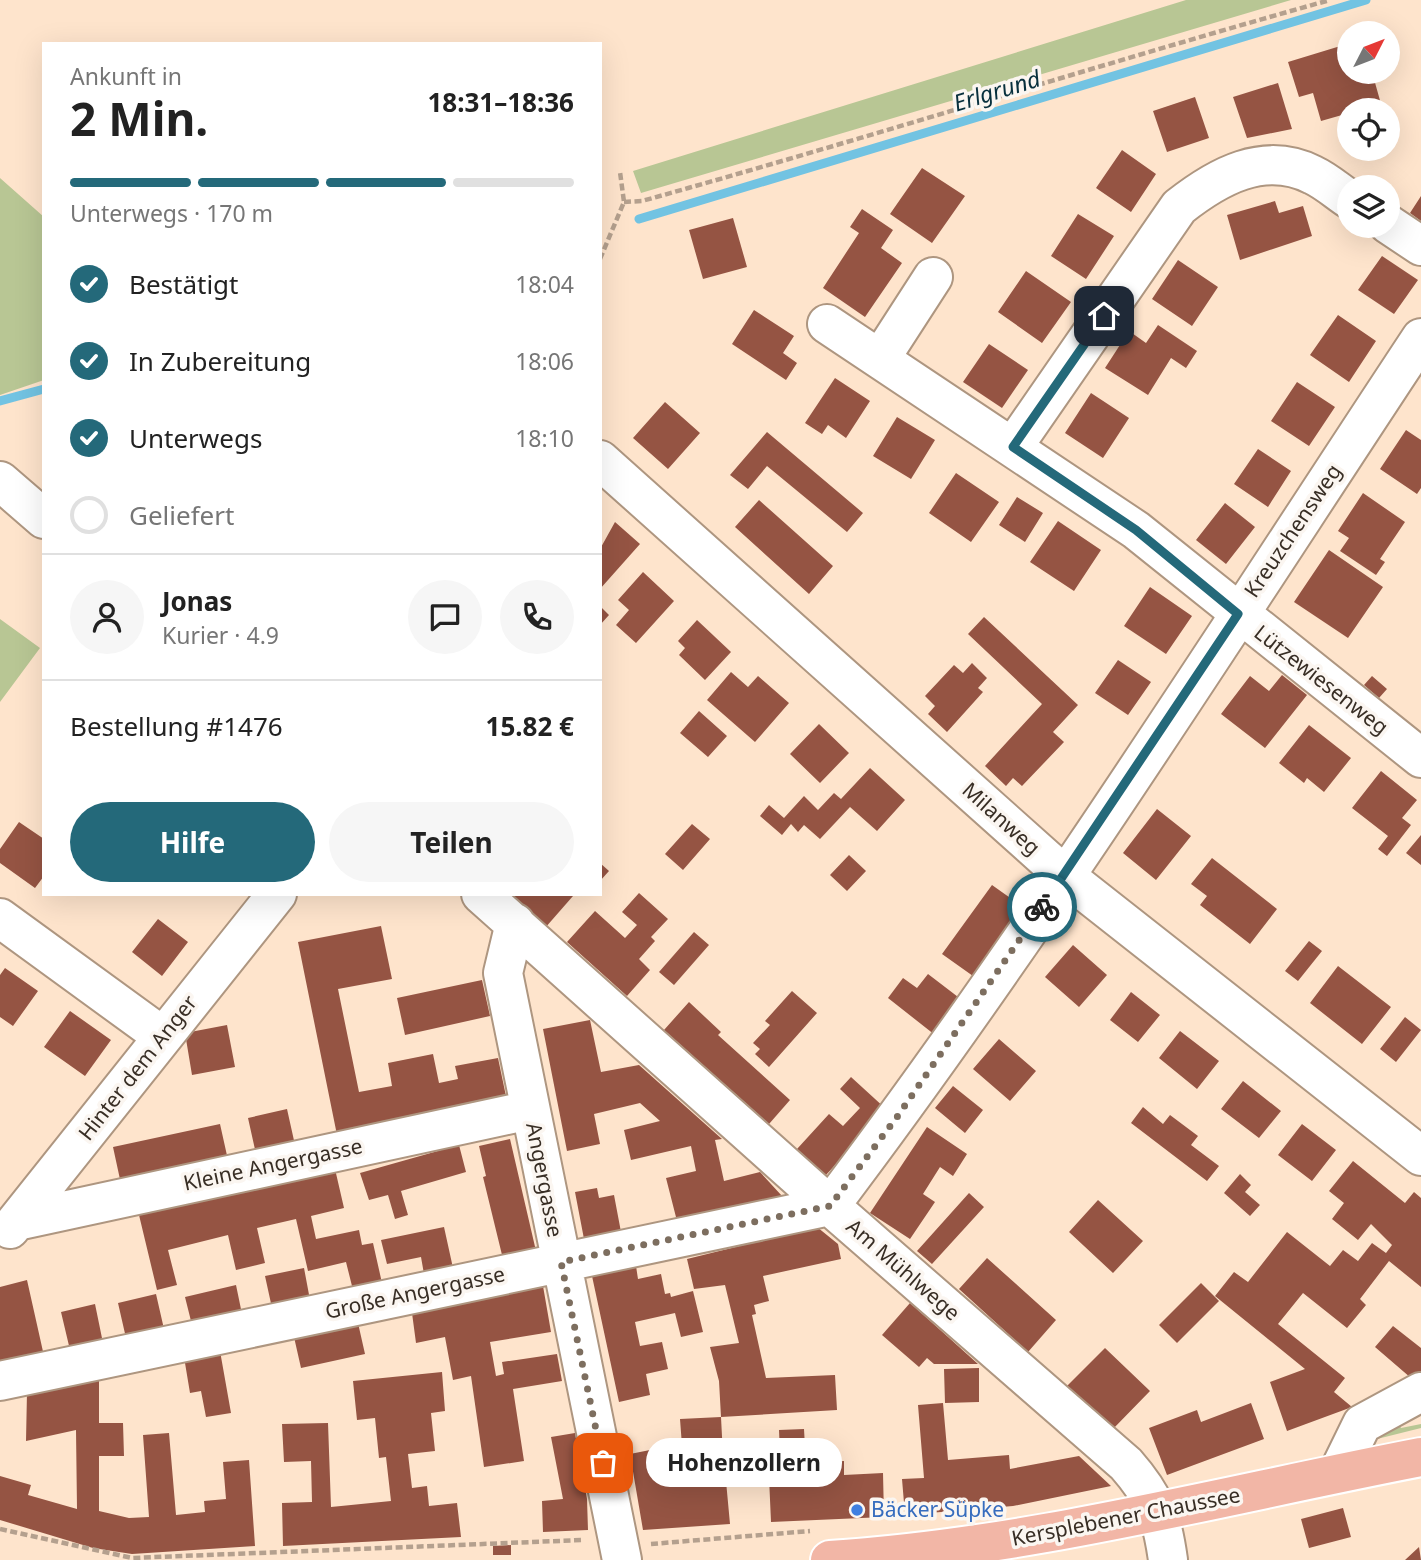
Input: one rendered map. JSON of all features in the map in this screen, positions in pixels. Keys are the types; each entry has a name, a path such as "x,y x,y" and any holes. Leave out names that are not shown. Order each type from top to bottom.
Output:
{"main road":[{"name":"Kersplebener Chaussee","path":"825,1545 1002,1541 1160,1513 1421,1457"}],"street":[{"path":"1013,447 1179,207 1211,182 1241,169 1281,165 1312,174 1337,191"},
{"path":"1400,232 1421,246"},
{"path":"880,359 933,277"},
{"name":"Lützewiesenweg","path":"827,324 1136,530 1421,758"},
{"name":"Kreuzchensweg","path":"830,1206 897,1117 1064,875 1421,338"},
{"name":"Milanweg","path":"602,462 1064,875 1421,1156"},
{"path":"0,481 42,517"},
{"name":"Hinter dem Anger","path":"9,1231 275,896"},
{"name":"Am Mühlwege","path":"483,896 830,1206 1126,1464 1145,1485 1160,1513 1168,1560"},
{"path":"0,918 162,1036"},
{"name":"Angergasse","path":"515,923 503,973 621,1549"},
{"name":"Kleine Angergasse","path":"9,1231 530,1110"},
{"name":"Große Angergasse","path":"0,1381 830,1206"},
{"path":"1338,1473 1362,1424 1421,1392"}],"path":[{"path":"624,202 642,201 765,166 868,133 1330,0"},
{"path":"602,254 624,202 620,173"},
{"path":"0,1529 94,1552 132,1558 621,1549 655,1545 825,1545"}],"green space":[{"path":"1186,0 1291,0 641,193 633,171"},
{"path":"0,178 42,215 42,381 0,395"},
{"path":"0,619 40,648 0,702"},
{"path":"1399,1423 1401,1428 1421,1424 1421,1428 1373,1440"}],"building":[{"path":"1337,47 1337,84 1375,84 1379,98 1337,98 1337,116 1321,121 1313,93 1299,97 1288,62"},
{"path":"1278,83 1292,129 1247,138 1233,97"},
{"path":"1195,97 1209,138 1167,152 1153,111"},
{"path":"1122,150 1156,174 1131,212 1096,188"},
{"path":"922,168 965,196 932,243 890,214"},
{"path":"1421,196 1421,221 1410,213"},
{"path":"1275,201 1279,213 1303,206 1312,236 1240,260 1227,215"},
{"path":"862,209 893,230 881,248 902,263 865,317 823,288 859,233 850,227"},
{"path":"1078,214 1114,236 1086,279 1051,256"},
{"path":"733,218 747,267 703,279 689,230"},
{"path":"1382,256 1418,280 1394,314 1358,290"},
{"path":"1178,260 1218,287 1192,326 1152,299"},
{"path":"1026,271 1071,302 1042,343 998,312"},
{"path":"754,310 794,336 783,353 797,363 786,380 732,344"},
{"path":"1338,315 1376,341 1349,382 1310,355"},
{"path":"1158,325 1197,351 1186,368 1171,358 1148,395 1105,368 1129,331 1146,343"},
{"path":"989,344 1028,370 1002,408 963,382"},
{"path":"835,378 870,401 846,438 828,425 822,434 805,423"},
{"path":"1297,382 1335,407 1309,446 1271,421"},
{"path":"1091,393 1129,418 1103,458 1065,433"},
{"path":"665,402 700,433 668,469 633,438"},
{"path":"897,417 935,440 911,479 873,456"},
{"path":"1406,430 1421,440 1421,488 1417,494 1380,469"},
{"path":"767,432 863,513 847,532 767,466 748,489 730,475"},
{"path":"1258,449 1291,471 1268,507 1234,484"},
{"path":"956,473 999,502 971,542 929,513"},
{"path":"1363,493 1405,522 1380,559 1385,562 1376,575 1340,551 1349,538 1338,531"},
{"path":"1017,497 1043,513 1025,542 999,525"},
{"path":"759,500 833,566 809,594 735,527"},
{"path":"1225,503 1255,527 1226,564 1196,540"},
{"path":"1058,521 1101,550 1074,591 1030,562"},
{"path":"615,522 640,544 602,587 602,545"},
{"path":"1329,550 1383,587 1348,638 1294,602"},
{"path":"643,572 674,601 636,643 616,625 629,610 618,600"},
{"path":"1150,587 1192,616 1166,654 1124,626"},
{"path":"602,608 609,615 602,623"},
{"path":"984,617 1078,705 1053,732 1064,742 1022,786 1013,778 1006,786 985,766 1042,704 968,634"},
{"path":"697,620 731,652 705,680 679,655 685,648 678,641"},
{"path":"1118,660 1151,682 1128,715 1095,693"},
{"path":"972,663 987,678 978,688 983,692 947,732 928,714 935,706 925,696 954,665 963,673"},
{"path":"731,672 748,687 758,676 789,703 755,742 707,700"},
{"path":"1282,675 1307,695 1265,748 1221,714 1250,676 1269,691"},
{"path":"1372,676 1387,689 1379,698 1364,685"},
{"path":"699,711 727,736 708,757 680,733"},
{"path":"819,724 849,753 820,783 790,754"},
{"path":"1309,725 1351,758 1324,792 1307,778 1304,783 1279,763"},
{"path":"870,768 905,800 877,831 850,807 820,839 804,825 798,832 791,824 782,835 760,816 769,805 784,818 804,796 818,810 834,793 841,799"},
{"path":"1381,771 1417,800 1402,818 1411,825 1387,856 1378,849 1388,836 1352,808"},
{"path":"1157,809 1191,836 1156,880 1123,853"},
{"path":"19,822 42,838 42,879 35,888 0,863 0,849"},
{"path":"692,824 710,839 683,870 665,854"},
{"path":"1421,835 1421,865 1406,853"},
{"path":"849,855 866,871 847,891 830,875"},
{"path":"1212,858 1277,909 1250,944 1200,905 1207,896 1191,884"},
{"path":"602,865 609,871 602,879"},
{"path":"992,885 1023,907 973,976 942,954"},
{"path":"639,893 668,919 651,937 655,941 639,959 650,970 627,996 567,942 595,911 625,938 637,925 622,912"},
{"path":"509,896 573,896 545,928"},
{"path":"158,919 188,942 162,976 132,952"},
{"path":"381,926 392,979 338,989 359,1092 392,1086 388,1063 433,1054 439,1083 458,1079 455,1066 498,1058 507,1101 337,1135 298,942"},
{"path":"694,932 709,945 674,985 659,972"},
{"path":"1309,941 1322,951 1298,981 1285,971"},
{"path":"1073,945 1107,975 1079,1007 1045,977"},
{"path":"1338,966 1391,1007 1362,1044 1310,1003"},
{"path":"5,968 38,991 13,1026 0,1017 0,975"},
{"path":"928,974 962,1000 935,1035 888,998 903,978 917,988"},
{"path":"482,980 490,1016 405,1035 397,998"},
{"path":"792,991 817,1013 769,1067 755,1054 760,1049 753,1043 770,1025 765,1021"},
{"path":"1131,992 1160,1015 1138,1042 1110,1020"},
{"path":"689,1002 721,1032 718,1035 790,1100 769,1124 664,1030"},
{"path":"70,1011 111,1040 85,1076 44,1047"},
{"path":"1405,1017 1421,1030 1396,1062 1380,1049"},
{"path":"590,1020 601,1072 639,1065 722,1139 715,1140 724,1181 760,1172 782,1196 677,1221 666,1178 696,1171 691,1146 631,1160 624,1130 660,1121 640,1103 594,1114 600,1144 567,1151 543,1029"},
{"path":"227,1025 235,1067 192,1075 185,1033"},
{"path":"1180,1031 1219,1061 1197,1089 1159,1058"},
{"path":"999,1039 1036,1071 1010,1101 973,1069"},
{"path":"851,1077 886,1109 826,1175 797,1149 829,1114 843,1126 860,1108 840,1089"},
{"path":"1243,1081 1281,1111 1259,1138 1221,1109"},
{"path":"953,1086 983,1110 965,1133 935,1108"},
{"path":"1143,1107 1163,1124 1170,1115 1198,1136 1191,1145 1219,1166 1207,1181 1131,1123"},
{"path":"287,1109 295,1145 256,1154 248,1118"},
{"path":"220,1124 228,1160 121,1184 113,1147"},
{"path":"1302,1124 1336,1150 1312,1181 1278,1155"},
{"path":"927,1127 967,1154 953,1176 940,1167 923,1194 935,1202 910,1239 870,1213"},
{"path":"510,1139 536,1251 503,1259 483,1177 486,1176 479,1146"},
{"path":"459,1145 466,1172 401,1191 408,1215 395,1219 388,1195 369,1200 360,1173"},
{"path":"1353,1161 1405,1203 1414,1192 1421,1198 1421,1287 1389,1261 1360,1299 1366,1305 1347,1328 1303,1293 1278,1324 1345,1378 1334,1392 1352,1407 1287,1431 1270,1382 1305,1369 1215,1296 1234,1272 1248,1282 1287,1232 1330,1266 1343,1250 1358,1261 1372,1243 1386,1253 1392,1245 1371,1224 1358,1240 1332,1219 1344,1203 1329,1191"},
{"path":"335,1169 344,1208 311,1216 316,1239 359,1230 362,1245 373,1243 382,1283 353,1290 346,1262 308,1271 296,1219 257,1228 265,1263 236,1270 228,1235 168,1250 177,1285 157,1290 139,1215"},
{"path":"1240,1174 1251,1185 1245,1192 1260,1205 1250,1216 1224,1193"},
{"path":"597,1188 599,1198 614,1195 621,1232 584,1239 575,1192"},
{"path":"969,1193 984,1207 932,1264 917,1251"},
{"path":"1098,1200 1143,1241 1113,1273 1069,1232"},
{"path":"444,1227 453,1268 424,1274 421,1257 387,1264 381,1240"},
{"path":"817,1227 838,1244 841,1259 763,1276 769,1301 754,1305 756,1314 752,1315 766,1378 835,1375 837,1410 721,1417 719,1381 710,1347 739,1343 725,1285 694,1289 687,1259"},
{"path":"987,1258 1056,1320 1028,1352 959,1289"},
{"path":"636,1266 638,1279 661,1274 665,1294 670,1293 671,1297 693,1291 703,1332 681,1337 675,1313 635,1322 640,1346 662,1342 668,1369 646,1374 650,1395 619,1402 592,1276"},
{"path":"304,1268 310,1300 272,1308 265,1276"},
{"path":"27,1280 44,1356 0,1365 0,1287"},
{"path":"1201,1283 1219,1301 1177,1343 1159,1325"},
{"path":"236,1285 242,1314 192,1325 185,1297"},
{"path":"543,1286 551,1332 490,1342 496,1376 504,1374 502,1362 557,1354 562,1381 513,1389 524,1461 484,1467 471,1376 453,1380 445,1337 416,1343 412,1313"},
{"path":"156,1294 164,1329 126,1338 118,1303"},
{"path":"910,1303 978,1364 934,1364 927,1358 919,1367 882,1335"},
{"path":"95,1304 103,1343 70,1350 61,1312"},
{"path":"358,1323 365,1354 301,1368 294,1337"},
{"path":"1393,1326 1421,1348 1421,1374 1411,1378 1375,1347"},
{"path":"1105,1348 1150,1391 1112,1430 1067,1386"},
{"path":"220,1351 231,1413 206,1417 201,1391 190,1393 184,1357"},
{"path":"979,1368 979,1402 945,1403 944,1369"},
{"path":"442,1372 445,1411 431,1413 435,1451 408,1454 412,1488 427,1486 429,1506 457,1503 461,1537 283,1546 282,1503 312,1502 311,1461 284,1462 282,1424 328,1423 331,1507 391,1501 386,1457 379,1458 375,1418 357,1420 353,1381"},
{"path":"99,1376 99,1423 123,1423 124,1456 99,1456 99,1511 129,1518 149,1517 143,1435 169,1433 176,1515 205,1512 204,1501 226,1499 223,1462 249,1460 255,1546 132,1554 93,1548 0,1520 0,1476 31,1485 28,1495 77,1509 76,1430 26,1441 27,1392"},
{"path":"943,1403 948,1460 1009,1455 1010,1469 1079,1456 1111,1486 1013,1506 905,1515 902,1479 924,1478 918,1405"},
{"path":"1251,1403 1264,1439 1167,1475 1149,1428 1197,1410 1201,1422"},
{"path":"721,1417 723,1456 683,1459 680,1419"},
{"path":"804,1429 805,1447 830,1446 831,1462 844,1461 844,1475 883,1473 884,1517 771,1522 769,1477 781,1477 779,1430"},
{"path":"575,1433 587,1499 588,1530 543,1532 542,1501 563,1499 551,1437"},
{"path":"675,1445 682,1484 726,1481 730,1524 643,1530 630,1454"},
{"path":"1343,1508 1351,1537 1309,1548 1301,1519"},
{"path":"511,1545 511,1555 493,1555 493,1546"},
{"path":"1419,1547 1421,1560 1405,1560"}],"waterway":[{"name":"Erlgrund","path":"639,219 1366,0"},
{"name":"Erlgrund","path":"0,401 42,390"}],"way so far":[{"path":"603,1463 561,1262 830,1206 897,1117 1042,907"}],"place":[{"name":"Hohenzollern","path":"603,1463"},
{"name":"Bäcker Süpke","path":"857,1510"}],"route":[{"path":"1042,907 1238,614 1136,530 1013,447 1104,316"}]}
